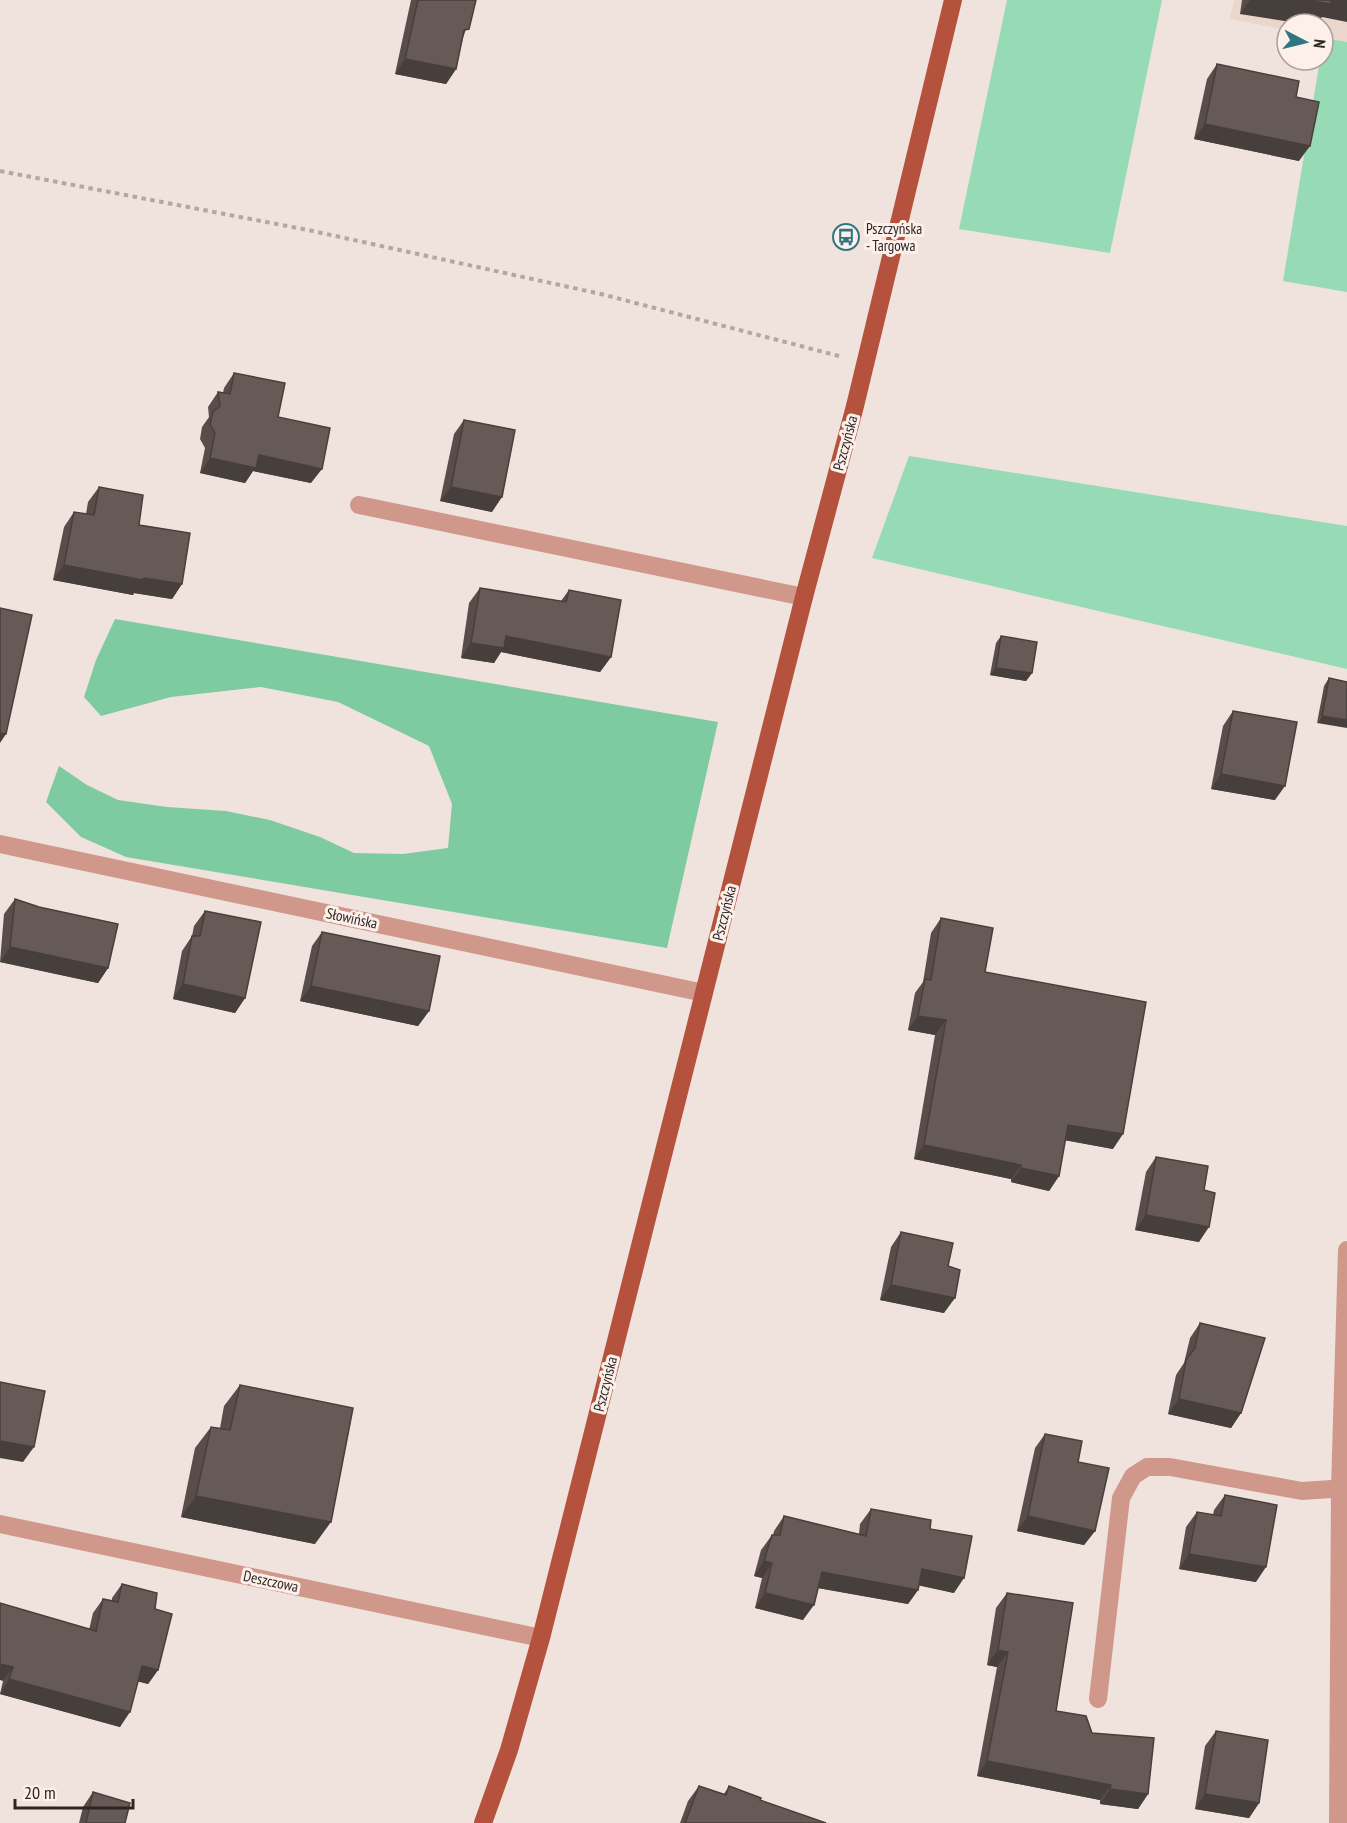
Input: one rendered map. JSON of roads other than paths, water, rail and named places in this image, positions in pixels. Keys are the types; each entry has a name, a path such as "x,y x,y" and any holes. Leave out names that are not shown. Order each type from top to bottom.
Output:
{"main road":[{"name":"Pszczyńska","path":"483,1823 509,1750 541,1638 804,597 866,363 953,0"}],"street":[{"path":"358,505 804,597"},
{"name":"Słowińska","path":"0,844 704,993"},
{"path":"1338,1823 1347,1250"},
{"path":"1098,1699 1121,1498 1133,1476 1147,1467 1170,1467 1302,1491 1344,1488"},
{"name":"Deszczowa","path":"0,1524 541,1638"}],"place":[{"name":"Pszczyńska - Targowa","path":"846,237"}]}
